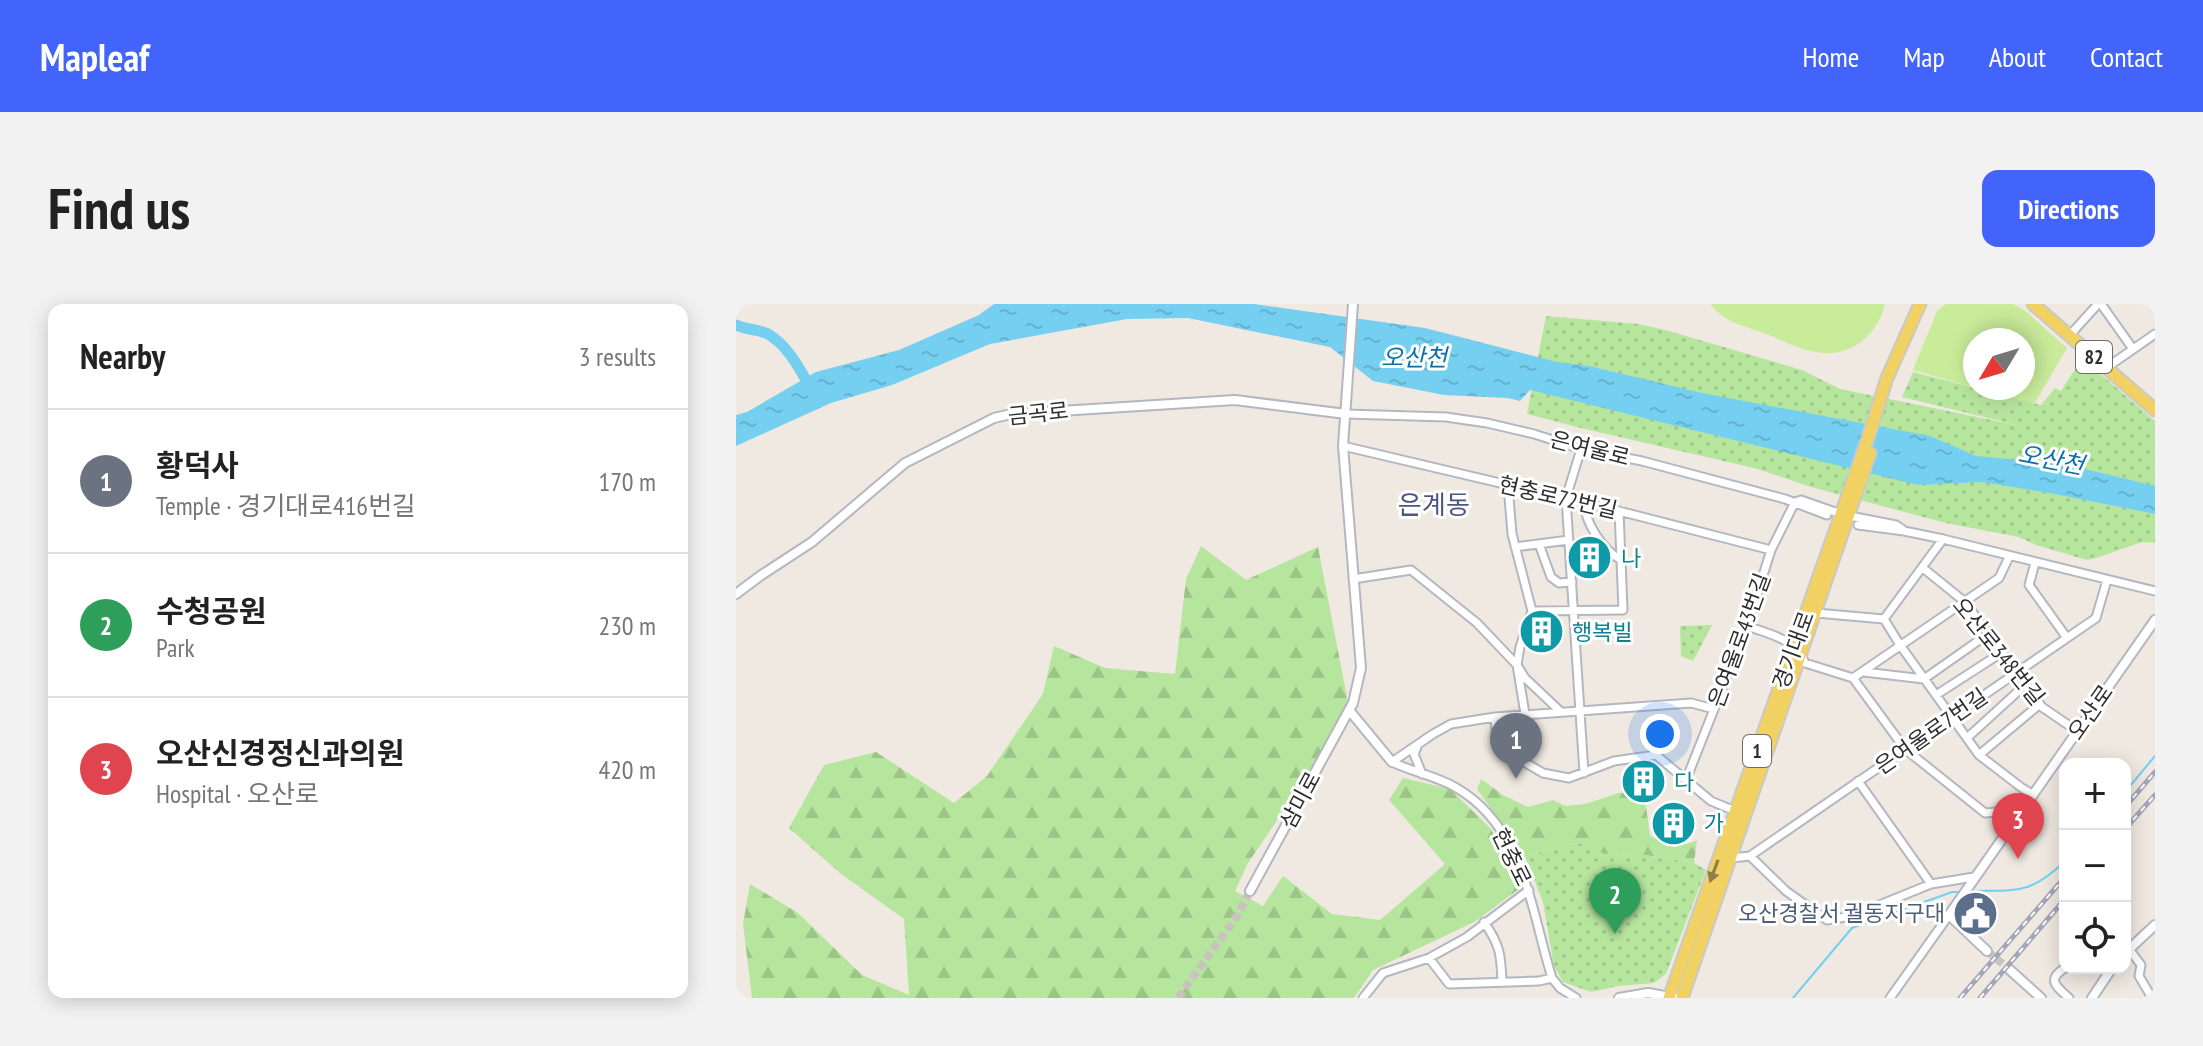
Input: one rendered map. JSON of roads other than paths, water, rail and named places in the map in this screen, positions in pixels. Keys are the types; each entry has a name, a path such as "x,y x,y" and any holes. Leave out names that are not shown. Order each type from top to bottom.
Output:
{"main road":[{"name":"82","path":"2033,304 2155,410"},
{"name":"경기대로","path":"1674,997 1731,858 1798,651 1816,613 1849,514 1890,379 1926,305"},
{"name":"경기대로","path":"1674,997 1735,811 1849,514"}],"street":[{"path":"1353,304 1343,446 1361,668 1358,689 1349,710 1392,762 1451,724 1525,714 1691,703 1714,709"},
{"path":"2069,336 2099,304 2133,349"},
{"path":"2106,368 2155,334"},
{"name":"금곡로","path":"736,594 812,542 905,463 994,418 1011,414 1235,400 1346,414"},
{"name":"은여울로","path":"1346,414 1446,417 1522,431 1581,449 1642,461 1795,502 1827,515"},
{"name":"현충로72번길","path":"1343,446 1584,502 1771,550"},
{"path":"1581,449 1566,498 1584,773"},
{"path":"1508,485 1515,547 1532,611 1517,665 1525,714"},
{"path":"1795,502 1801,500 1896,525 1904,531 2155,591"},
{"path":"1584,502 1584,513 1591,527 1612,555 1621,560"},
{"name":"은여울로43번길","path":"1686,780 1747,626 1771,550 1795,502"},
{"path":"1532,611 1623,610 1619,511"},
{"path":"1884,619 1943,539"},
{"path":"1515,547 1569,540"},
{"path":"1539,544 1551,577 1559,583 1572,582"},
{"path":"1853,678 1999,578 2009,557"},
{"path":"2035,563 2029,585 2067,638"},
{"name":"오산로348번길","path":"1923,568 1965,602 2040,704 2077,731"},
{"path":"1353,579 1411,570 1477,623 1517,665 1525,678 1561,712"},
{"name":"은여울로7번길","path":"1731,858 1750,856 2096,618 2107,580"},
{"path":"1816,613 1884,619"},
{"path":"1884,619 1979,755 2032,794"},
{"name":"오산로","path":"1949,915 2155,620"},
{"path":"1747,626 1788,641 1805,663 1853,678 1905,749 1985,813 2021,810"},
{"path":"1864,672 1924,679 1988,634"},
{"path":"1936,695 2001,653"},
{"path":"1967,738 2025,685"},
{"path":"1979,755 2040,704"},
{"name":"삼미로","path":"1250,891 1349,710"},
{"path":"1495,717 1497,741 1514,756 1543,773 1569,778 1614,761 1656,755 1711,801 1735,811"},
{"path":"1418,745 1414,754 1422,774"},
{"name":"현충로","path":"1392,762 1459,789 1480,805 1502,830 1529,890 1552,978"},
{"path":"1858,781 1931,884"},
{"path":"1750,856 1786,891 1827,920 1852,916 1931,884 1972,879"},
{"path":"1363,998 1383,973 1429,958 1467,937 1529,890"},
{"path":"1890,998 1949,915 1987,951"},
{"path":"1484,922 1499,948 1502,982"},
{"path":"2131,947 2155,925"},
{"path":"2131,955 2141,965 2139,976 2152,998"},
{"path":"1429,958 1449,984 1552,978 1560,988 1576,998"},
{"path":"2010,970 2041,998"},
{"path":"2059,972 2054,980 2055,985 2069,998"},
{"path":"2092,998 2108,974"},
{"path":"1619,998 1648,993 1674,997"}],"water":[{"name":"오산천","path":"994,304 1254,304 1425,328 1557,362 1930,436 1976,456 2064,464 2155,486 2155,514 1982,482 1918,485 1530,390 1520,401 1444,395 1373,381 1330,347 1188,318 1127,319 990,344 892,385 831,403 736,446 736,415 747,412 816,372 899,350 979,315"}],"waterway":[{"path":"736,325 764,332 782,345 813,392"},
{"path":"2131,785 2155,756"},
{"path":"1971,891 2022,888 2042,880 2059,866"},
{"path":"1793,998 1852,928 1952,892 1961,892"}],"tunnel":[{"path":"1178,998 1237,916 1250,891"},
{"path":"1987,951 2010,970"}],"railway":[{"path":"2131,800 2155,772"},
{"path":"2131,822 2155,795"},
{"path":"1960,998 2059,884"},
{"path":"1980,998 2062,902"}],"place":[{"name":"나","path":"1590,558"},
{"name":"행복빌","path":"1541,632"},
{"name":"황덕사","path":"1516,779"},
{"name":"다","path":"1643,782"},
{"name":"가","path":"1673,823"},
{"name":"오산신경정신과의원","path":"2018,859"},
{"name":"오산경찰서 궐동지구대","path":"1976,913"},
{"name":"수청공원","path":"1615,934"}],"district":[{"name":"은계동","path":"1434,505"}]}
